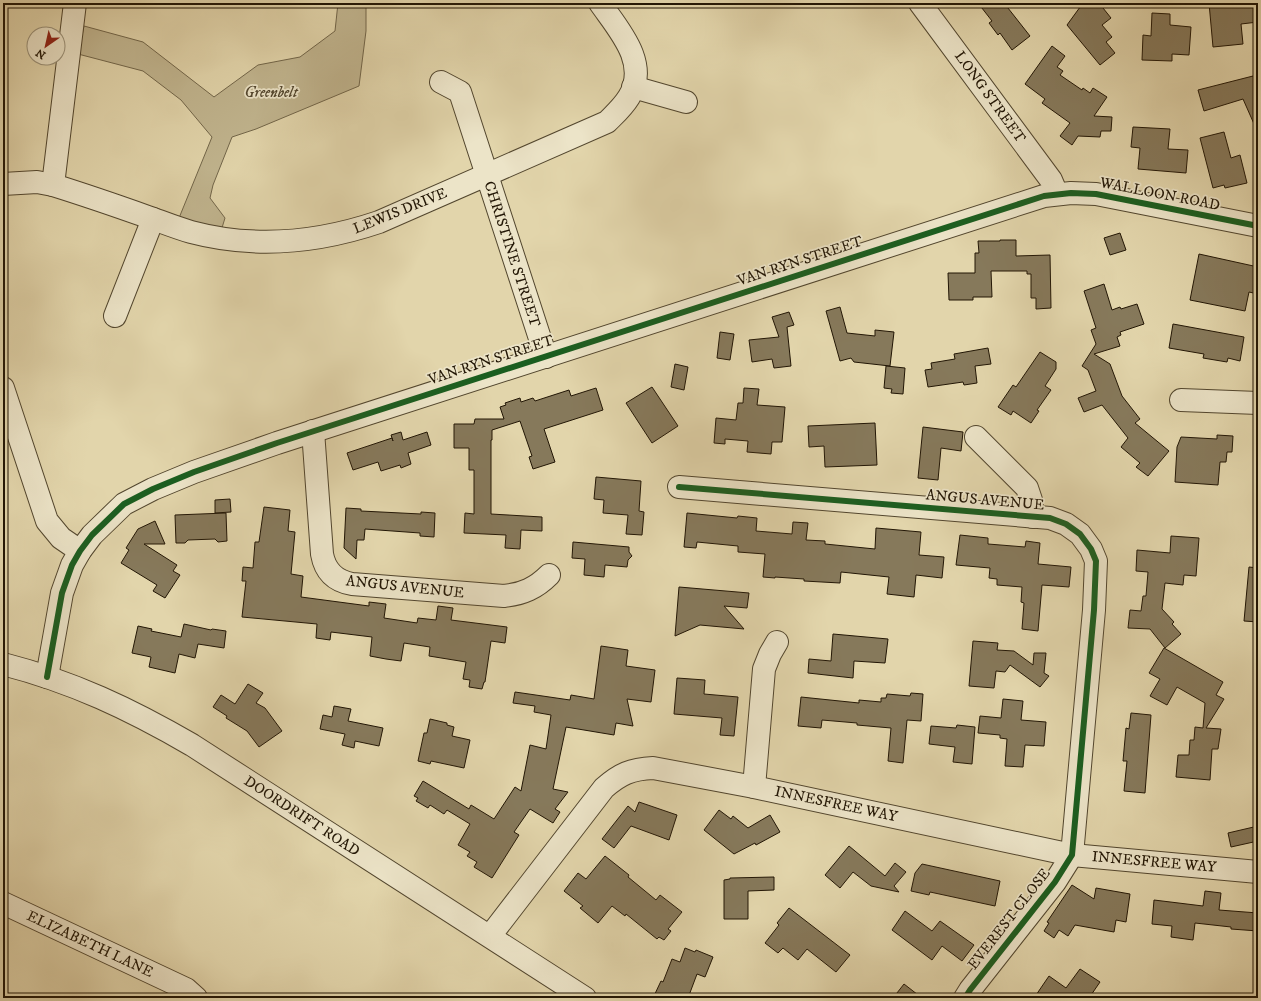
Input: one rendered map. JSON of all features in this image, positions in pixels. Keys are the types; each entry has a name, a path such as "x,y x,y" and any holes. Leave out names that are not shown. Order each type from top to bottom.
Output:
{"street":[{"path":"53,184 75,3"},
{"name":"LEWIS DRIVE","path":"3,184 37,182 53,184 190,232 232,240 276,243 318,239 352,231 379,222 607,122 620,110 630,96 636,79 635,62 630,48 600,3"},
{"name":"LONG STREET","path":"920,3 1051,180 1057,194"},
{"name":"CHRISTINE STREET","path":"441,82 460,92 546,356"},
{"path":"633,87 686,102"},
{"name":"WALLOON ROAD","path":"1057,194 1084,193 1107,196 1258,226"},
{"name":"VAN RYN STREET","path":"47,677 62,593 72,565 92,535 124,504 153,489 194,472 313,431 1031,200 1057,194"},
{"path":"115,316 153,219"},
{"path":"3,388 47,521 61,538 80,551"},
{"path":"1181,400 1258,403"},
{"name":"ANGUS AVENUE","path":"313,431 322,554 326,567 335,578 352,584 504,596 524,592 542,582 549,575"},
{"path":"976,437 1026,488 1031,500 1034,517"},
{"name":"ANGUS AVENUE","path":"679,487 1050,518 1066,524 1080,534 1091,549 1096,561 1094,610 1072,855"},
{"path":"754,787 764,669 777,642"},
{"name":"DOORDRIFT ROAD","path":"3,664 47,677 95,694 125,708 192,745 585,998"},
{"name":"INNESFREE WAY","path":"490,936 593,800 615,778 639,768 653,768 754,787 1072,855 1258,872"},
{"name":"EVEREST CLOSE","path":"965,998 974,984 1055,882 1072,855"},
{"name":"ELIZABETH LANE","path":"3,903 186,989 196,998"}],"green space":[{"name":"Greenbelt","path":"338,3 366,3 366,31 359,86 256,129 232,137 213,185 210,198 225,218 221,231 179,218 212,137 181,100 143,71 78,54 84,26 143,42 214,97 258,65 300,57 335,31"}],"building":[{"path":"978,3 1004,3 1030,36 1012,50 1000,33 998,35 989,23 992,21"},
{"path":"1083,3 1099,3 1111,18 1102,25 1112,37 1106,42 1115,53 1100,65 1067,25"},
{"path":"1209,3 1256,3 1258,22 1241,24 1243,44 1213,47"},
{"path":"1152,13 1170,14 1170,25 1191,27 1189,55 1172,54 1172,61 1142,60 1143,35 1151,36"},
{"path":"1052,46 1065,56 1057,67 1063,71 1060,75 1082,90 1083,88 1090,93 1093,88 1107,97 1094,116 1112,117 1111,131 1101,131 1100,137 1078,136 1072,145 1060,136 1070,123 1042,103 1045,99 1025,84"},
{"path":"1253,76 1258,87 1258,133 1243,99 1204,111 1198,90"},
{"path":"1133,127 1170,129 1168,149 1188,150 1186,173 1138,169 1140,148 1131,147"},
{"path":"1224,132 1231,158 1240,155 1247,183 1225,188 1224,185 1213,188 1200,138"},
{"path":"1120,233 1126,250 1110,255 1104,238"},
{"path":"1016,240 1016,256 1050,255 1051,308 1036,309 1036,298 1031,298 1031,274 1027,274 1027,271 991,271 992,297 973,297 973,300 949,300 948,273 975,273 975,253 979,253 978,241"},
{"path":"1199,254 1258,267 1258,294 1249,292 1245,311 1190,300"},
{"path":"1104,284 1112,310 1137,304 1144,324 1120,332 1121,335 1117,337 1120,346 1094,354 1110,364 1122,396 1140,419 1135,423 1169,451 1148,476 1136,467 1140,463 1121,447 1128,438 1102,405 1084,412 1078,398 1096,391 1088,370 1082,366 1096,344 1091,330 1096,328 1084,291"},
{"path":"840,307 847,333 875,336 875,330 894,332 890,366 854,362 851,358 840,361 826,311"},
{"path":"789,312 794,325 787,327 791,366 774,368 772,359 752,362 749,340 779,337 772,317"},
{"path":"1173,324 1244,337 1240,361 1228,358 1227,362 1203,358 1204,354 1169,348"},
{"path":"720,332 734,334 730,360 717,358"},
{"path":"988,348 991,364 975,366 977,383 964,385 963,382 928,387 925,370 932,369 931,363 955,359 954,354"},
{"path":"1040,352 1056,362 1056,369 1045,386 1051,390 1037,410 1039,411 1031,423 1013,411 1011,415 998,407 1013,385 1016,387"},
{"path":"675,364 688,367 684,390 671,387"},
{"path":"886,366 905,368 903,394 891,393 892,389 884,388"},
{"path":"652,387 678,426 652,443 626,403"},
{"path":"596,388 603,410 544,429 555,462 533,469 529,457 532,456 520,421 492,430 491,514 542,517 542,531 521,530 520,549 505,548 506,535 464,533 465,513 474,514 474,470 469,470 469,448 454,448 454,424 474,424 475,419 504,419 500,407 506,405 505,403 520,398 521,402 533,398 535,401 569,390 571,396"},
{"path":"744,388 759,389 757,405 785,407 782,442 772,442 771,454 747,452 748,441 725,439 725,444 714,443 716,418 736,420 738,403 743,403"},
{"path":"875,423 877,465 825,467 824,446 809,447 808,426"},
{"path":"923,427 963,432 961,451 941,448 938,480 918,478"},
{"path":"401,432 403,440 427,432 431,445 408,453 411,464 401,468 400,465 381,471 378,462 353,470 347,453 392,438 391,435"},
{"path":"1217,435 1233,436 1232,452 1227,452 1226,462 1220,462 1218,485 1175,482 1177,447 1181,437 1217,439"},
{"path":"596,477 641,481 639,511 644,512 642,535 626,534 628,515 603,513 604,500 594,499"},
{"path":"230,499 231,512 215,513 215,500"},
{"path":"264,507 290,510 288,531 295,532 291,574 303,576 301,597 369,606 369,602 386,604 384,618 417,623 418,618 436,620 438,606 453,608 451,620 507,627 505,643 491,641 485,682 482,689 469,687 470,680 463,679 466,662 429,656 430,647 404,643 401,661 386,659 370,656 372,637 331,632 330,640 316,638 317,624 242,617 246,581 242,581 243,567 253,568 255,542 259,542"},
{"path":"346,508 361,509 361,511 421,514 421,512 435,513 434,537 420,536 420,533 365,529 364,540 357,540 356,559 344,548"},
{"path":"226,513 227,541 218,542 215,539 188,540 185,543 176,543 175,515"},
{"path":"687,513 737,518 738,516 757,518 756,531 792,534 793,522 808,523 806,540 825,541 825,544 875,549 876,528 921,532 919,555 944,557 942,578 916,575 914,597 887,594 889,577 841,572 840,583 763,577 765,554 738,552 738,546 697,542 696,548 684,547"},
{"path":"155,521 165,544 144,544 177,565 173,571 180,575 165,598 153,591 157,585 121,563 129,550 126,548 138,529"},
{"path":"960,535 988,538 988,544 1025,547 1026,541 1040,543 1038,564 1071,567 1069,587 1042,585 1038,631 1022,629 1024,603 1021,602 1022,587 997,585 997,579 989,578 990,568 956,565"},
{"path":"1171,536 1199,538 1196,576 1184,575 1183,585 1165,583 1162,609 1174,622 1172,624 1181,634 1165,648 1150,629 1128,628 1130,610 1141,611 1143,596 1146,596 1148,572 1136,571 1137,550 1170,553"},
{"path":"573,542 629,547 629,552 632,556 628,560 627,567 605,565 604,577 584,575 585,559 572,558"},
{"path":"1249,567 1258,568 1258,622 1244,621"},
{"path":"679,587 749,593 747,608 724,606 744,629 700,625 675,636"},
{"path":"184,624 211,630 226,631 224,648 198,644 195,658 179,654 175,673 149,667 151,657 132,653 138,626 152,629 151,631 181,637"},
{"path":"833,634 888,639 885,663 854,661 853,678 808,673 809,659 831,661"},
{"path":"973,641 998,643 997,650 1014,651 1033,665 1034,653 1046,653 1044,673 1049,676 1040,687 1010,665 1005,672 996,671 994,688 969,686"},
{"path":"601,646 628,650 626,666 655,670 651,702 627,699 633,726 616,723 614,735 566,727 553,789 568,792 555,809 560,812 553,823 530,809 514,832 519,835 492,878 474,867 477,862 467,856 470,852 458,845 470,824 447,810 444,814 430,805 428,808 416,801 418,798 414,796 423,781 469,809 471,805 494,819 515,787 521,791 530,745 546,749 551,715 534,712 535,706 513,703 515,692 570,700 571,695 594,699"},
{"path":"1164,648 1223,682 1216,695 1224,699 1206,728 1221,729 1218,749 1212,749 1210,780 1176,777 1178,755 1189,755 1190,740 1194,740 1195,727 1203,728 1205,703 1177,687 1167,705 1150,696 1160,679 1149,673"},
{"path":"677,678 705,680 704,694 738,697 734,736 720,735 722,718 674,714"},
{"path":"248,684 263,693 256,703 265,708 282,731 259,747 247,731 226,718 227,716 213,707 221,695 235,704"},
{"path":"911,693 923,694 921,721 907,720 903,763 888,761 891,728 822,720 821,728 798,726 801,697 859,703 859,700 881,702 881,698 886,698 887,694 910,696"},
{"path":"1003,699 1023,701 1021,720 1046,722 1044,746 1025,745 1023,767 1005,766 1007,739 1000,738 1000,735 978,733 980,716 1001,718"},
{"path":"334,706 351,709 348,721 383,728 379,746 355,741 354,748 342,745 345,734 320,729 323,715 332,717"},
{"path":"1131,713 1151,715 1145,793 1124,791 1127,761 1123,761 1126,728 1129,729"},
{"path":"430,719 447,723 447,725 454,727 452,736 470,740 464,768 431,761 430,764 418,761 424,733 427,733"},
{"path":"957,725 975,727 972,764 953,762 955,747 929,744 931,726 956,728"},
{"path":"639,802 677,815 669,840 631,826 614,848 602,839 628,806 635,812"},
{"path":"719,810 731,819 733,816 748,828 770,815 780,832 756,845 755,843 734,854 704,830"},
{"path":"1258,826 1258,841 1231,847 1228,833"},
{"path":"849,846 885,876 895,863 906,872 894,886 899,892 871,886 853,872 840,888 825,875"},
{"path":"605,856 629,875 628,877 656,900 660,895 682,912 668,929 671,931 664,940 659,937 657,939 626,914 625,916 612,906 598,923 580,908 583,906 564,891 578,873 586,879"},
{"path":"922,864 1000,881 995,906 930,892 929,895 911,891 915,873"},
{"path":"774,877 774,890 748,891 748,919 724,919 724,880 730,878"},
{"path":"1072,885 1094,899 1096,888 1130,894 1126,922 1116,920 1114,932 1075,925 1068,936 1059,930 1054,938 1044,931 1049,923 1047,922"},
{"path":"1205,891 1221,893 1219,910 1258,913 1258,931 1231,929 1231,927 1195,923 1193,940 1171,937 1172,926 1152,924 1154,900 1203,906"},
{"path":"789,908 850,955 836,972 807,949 798,960 783,948 778,953 765,943 779,925 777,923"},
{"path":"905,911 932,931 940,921 974,945 962,961 942,946 932,960 892,930"},
{"path":"685,948 695,952 696,950 713,957 705,977 697,974 688,998 653,998 661,981 663,982 672,959 680,962"},
{"path":"1080,969 1100,982 1089,998 1034,998 1049,976 1066,988"},
{"path":"904,984 922,998 893,998"}],"cycle path":[{"path":"47,677 62,593 72,565 80,551 92,535 124,504 153,489 194,472 277,443 1044,196 1071,193 1096,194 1258,226"},
{"path":"679,487 1050,518 1066,524 1080,534 1091,549 1096,561 1094,610 1072,855 1055,882 965,998"}]}
